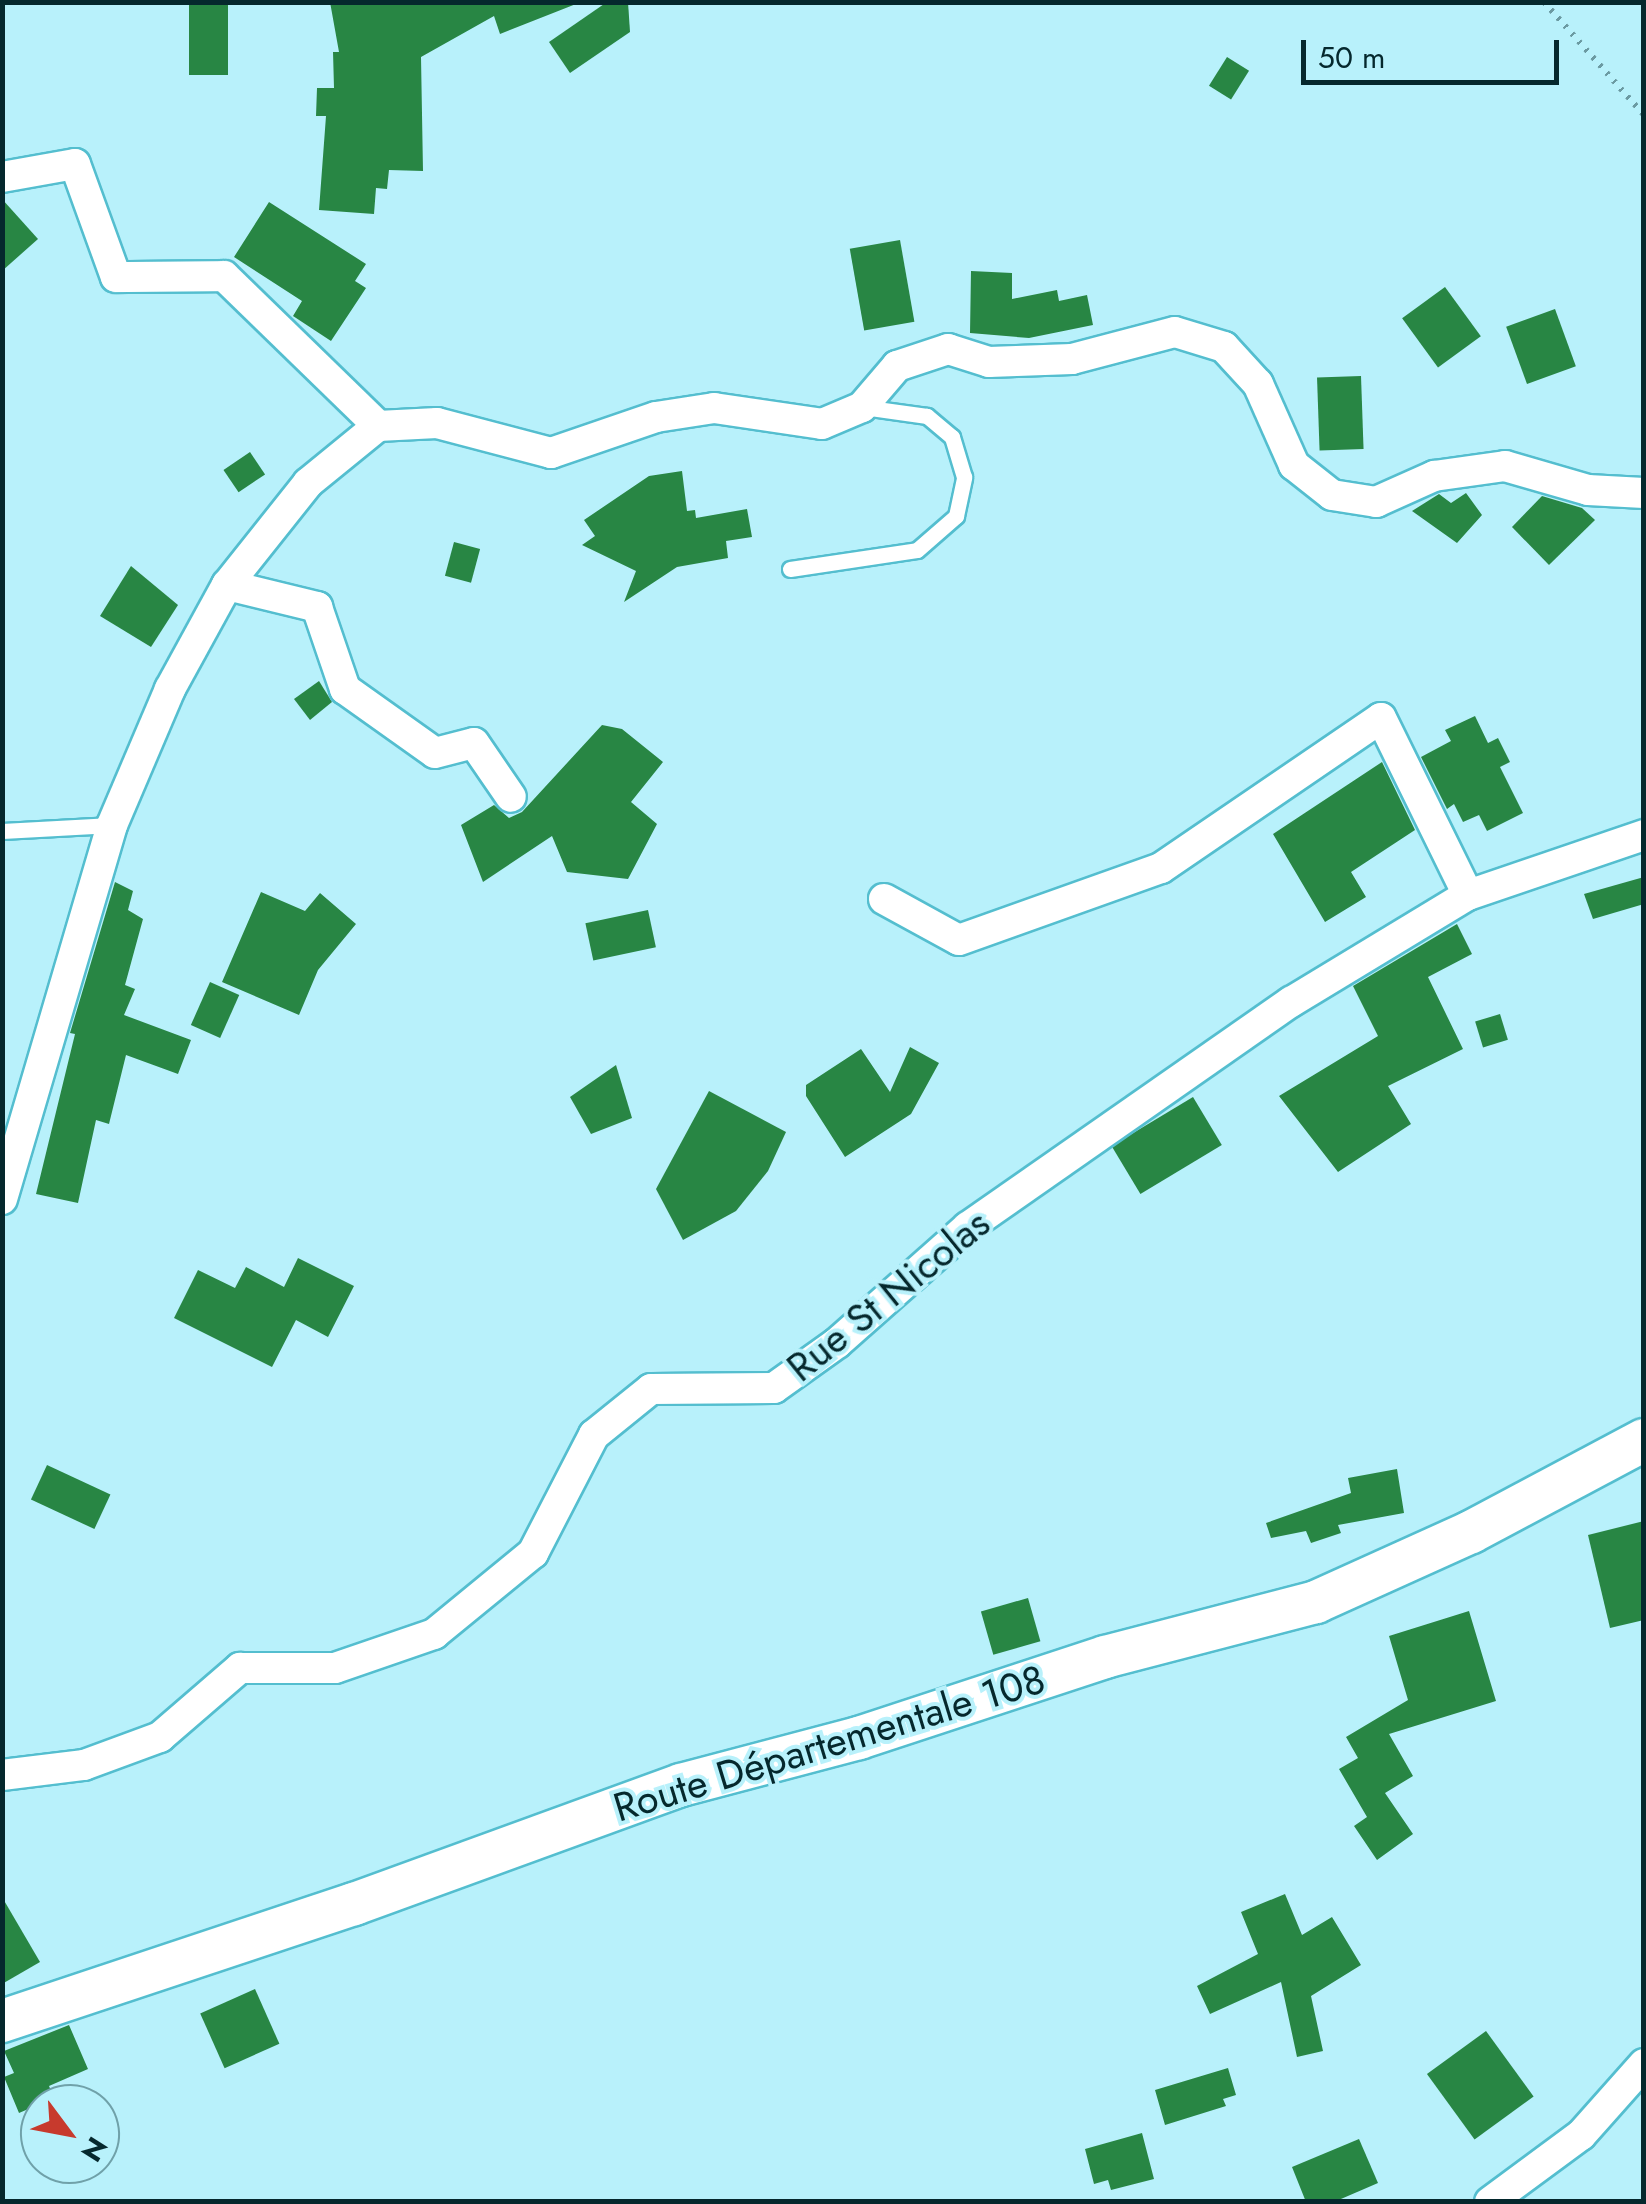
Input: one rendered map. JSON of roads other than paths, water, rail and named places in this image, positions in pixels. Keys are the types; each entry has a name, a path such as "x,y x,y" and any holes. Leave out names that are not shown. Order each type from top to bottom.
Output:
{"main road":[{"name":"Route Départementale 108","path":"2,2021 354,1904 681,1785 859,1738 1105,1657 1316,1602 1471,1532 1644,1440"}],"street":[{"path":"2,177 75,164 116,278 224,276 378,426"},
{"path":"2,1198 112,825 170,689 227,585 308,483 378,426 436,424 551,453 656,417 714,408 822,424 862,407 897,366 948,350 989,362 1072,359 1175,332 1224,348 1258,384 1294,465 1332,495 1376,502 1434,476 1505,466 1588,490 1644,493"},
{"path":"227,585 317,607 345,689 435,753 474,743 510,797"},
{"path":"884,900 960,940 1161,868 1381,718 1468,895"},
{"name":"Rue St Nicolas","path":"2,1774 84,1765 160,1738 240,1668 335,1668 434,1634 533,1553 594,1435 652,1389 774,1388 837,1344 968,1227 1196,1064 1468,895 1644,835"},
{"path":"1490,2202 1581,2134 1644,2064"}],"lane":[{"path":"790,570 917,550 956,516 964,477 952,437 927,416 862,407"},
{"path":"2,831 112,825"}]}
